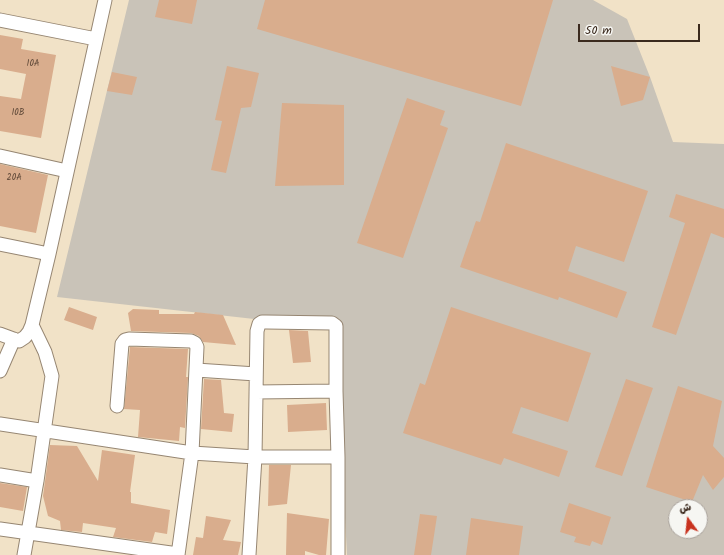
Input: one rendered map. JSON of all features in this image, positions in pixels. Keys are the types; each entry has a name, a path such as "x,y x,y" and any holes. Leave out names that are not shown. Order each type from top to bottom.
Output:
{"street":[{"path":"0,334 19,342 29,332 32,324 49,254 104,0"},
{"path":"0,20 96,39"},
{"path":"0,156 67,171"},
{"path":"0,244 49,254"},
{"path":"249,555 255,457 258,327 262,322 332,323 336,328 338,555"},
{"path":"24,555 45,431 52,376 45,352 32,324"},
{"path":"0,371 14,339"},
{"path":"0,529 178,555 192,453 197,347 194,342 127,340 122,344 117,406"},
{"path":"196,370 256,374"},
{"path":"256,392 336,391"},
{"path":"0,424 192,453 255,457 338,457"},
{"path":"0,475 37,481"}],"shaded area":[{"path":"129,0 593,0 627,19 650,77 673,142 724,144 724,555 347,555 335,328 57,297"}],"building":[{"path":"159,0 197,0 192,24 155,17"},
{"path":"265,0 553,0 521,106 257,29"},
{"path":"0,35 23,39 21,49 56,55 41,138 0,131 0,96 21,99 26,74 0,69"},
{"path":"227,66 259,73 251,107 241,108 226,173 211,170 222,121 215,120"},
{"path":"611,66 650,77 643,100 621,106"},
{"path":"112,72 137,77 132,95 107,91"},
{"path":"407,98 445,111 440,125 448,128 403,258 357,243"},
{"path":"282,103 344,105 344,185 275,186"},
{"path":"506,143 648,191 624,262 576,246 568,271 627,292 617,318 559,297 558,300 460,267 476,221 480,222"},
{"path":"0,164 48,175 36,233 0,226"},
{"path":"676,194 724,209 724,238 711,233 676,335 652,327 685,223 669,217"},
{"path":"69,307 97,317 93,330 64,320"},
{"path":"451,307 591,353 568,422 521,407 512,433 568,451 559,477 504,458 501,465 403,433 420,383 425,385"},
{"path":"133,309 159,310 159,314 194,314 195,312 223,315 236,345 203,342 199,336 191,333 131,331 128,313"},
{"path":"289,330 308,331 311,362 293,363"},
{"path":"130,347 188,349 185,428 180,427 179,441 138,437 140,410 124,409"},
{"path":"204,379 221,380 224,413 234,414 232,432 201,429"},
{"path":"626,379 653,388 622,476 595,467"},
{"path":"678,386 722,401 713,446 724,458 724,477 713,490 703,475 693,499 683,499 646,487"},
{"path":"326,403 327,430 288,432 287,405"},
{"path":"50,445 77,446 98,481 102,450 135,455 130,492 131,503 170,510 167,534 155,532 152,542 113,537 116,528 83,523 82,532 61,530 60,521 48,516 43,496"},
{"path":"269,465 291,465 287,504 268,506"},
{"path":"0,483 27,487 23,511 0,507"},
{"path":"569,503 611,517 602,545 592,541 590,546 574,542 576,537 560,532"},
{"path":"287,513 329,519 326,555 319,555 305,551 305,555 286,555"},
{"path":"420,514 437,516 431,555 414,555"},
{"path":"206,516 231,520 223,540 241,542 238,555 193,555 196,537 203,538"},
{"path":"471,518 523,526 519,555 466,555"}]}
